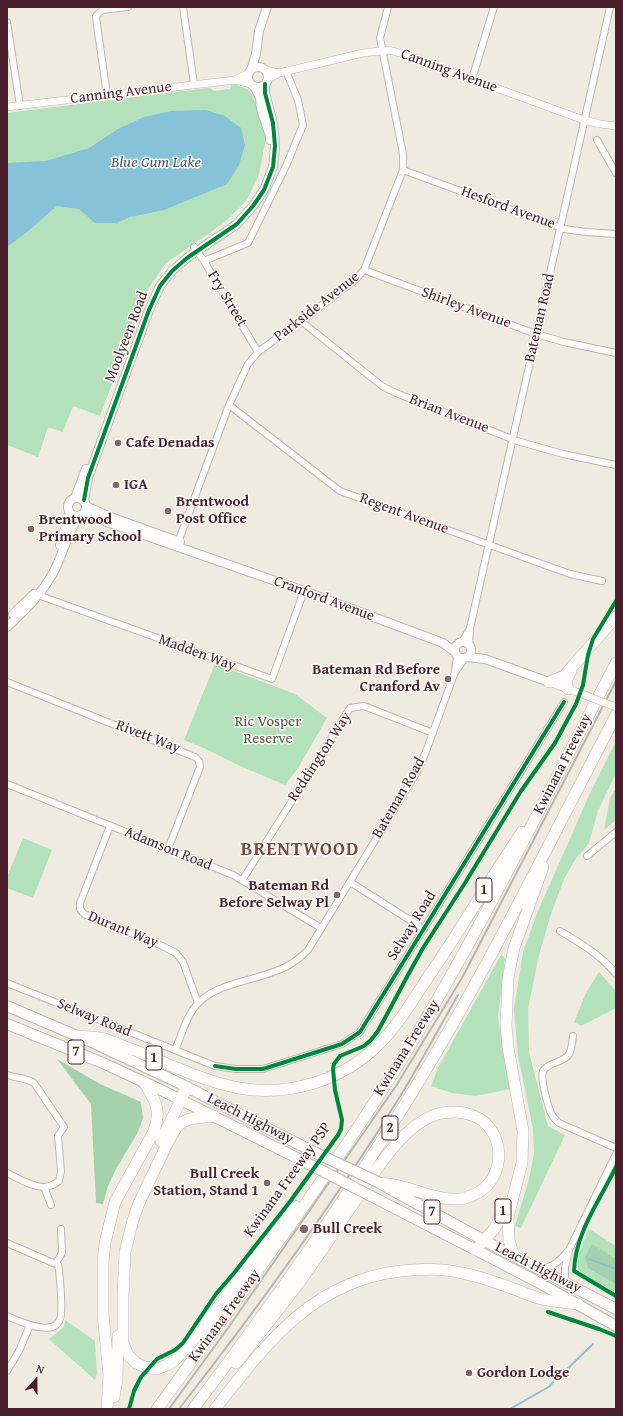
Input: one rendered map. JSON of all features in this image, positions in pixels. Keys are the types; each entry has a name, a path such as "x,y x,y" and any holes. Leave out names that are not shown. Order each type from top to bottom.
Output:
{"highway":[{"path":"549,682 561,678 574,666 616,617"},
{"name":"Kwinana Freeway","path":"158,1409 302,1208 395,1070 453,973 498,891 616,663"},
{"path":"571,690 567,681 574,666"},
{"name":"Kwinana Freeway","path":"194,1409 319,1236 410,1095 478,978 616,715"},
{"name":"1","path":"78,1036 105,1039 208,1080 240,1088 260,1091 280,1090 305,1086 323,1081 341,1072 371,1052 398,1021 466,921 503,859 543,802"},
{"name":"1","path":"476,1250 495,1228 518,1181 523,1155 523,1131 507,1033 506,1008 508,978 514,948 557,828"},
{"name":"Leach Highway","path":"7,1006 78,1036 187,1087 316,1154 380,1183 485,1241 616,1309"},
{"name":"Leach Highway","path":"7,1024 69,1048 214,1116 476,1250 578,1304 616,1326"},
{"path":"107,1409 109,1375 103,1314 103,1262 105,1243 115,1202 153,1133 157,1122 158,1109 155,1100 144,1082"},
{"path":"112,1409 121,1342 118,1268 121,1244 145,1174 187,1087"},
{"path":"199,1409 298,1284 378,1169 410,1130 425,1120 437,1115 449,1112 462,1112 474,1116 490,1128 499,1149 497,1170 492,1180 473,1196 460,1199 434,1197 404,1187 380,1183"},
{"path":"120,1321 125,1252 139,1203 168,1142 179,1124 187,1120 214,1116"},
{"path":"121,1342 130,1358 136,1363 145,1367 151,1369 162,1368 175,1360 194,1339 277,1228 343,1148"},
{"path":"514,1256 509,1237 508,1217 518,1181"},
{"path":"215,1409 271,1340 309,1306 333,1291 363,1279 389,1272 426,1268 442,1269 478,1277 542,1299 578,1304"}],"main road":[{"path":"252,85 248,78 256,54 259,31 267,7"},
{"path":"256,54 263,70 267,75 266,82"},
{"name":"Canning Avenue","path":"250,71 257,68 263,70"},
{"name":"Canning Avenue","path":"252,85 260,87 266,82"},
{"name":"Moolyeen Road","path":"7,620 36,595 48,572 70,514 68,508 69,501 75,498 151,294 157,283 172,265 237,224 245,216 264,190 270,175 275,142 273,123 265,93 266,82"},
{"name":"Moolyeen Road","path":"7,627 36,595 54,572 73,525 83,509 88,478 155,295 160,286 172,270 196,249 229,225 246,209 257,191 267,168 270,153 270,136 261,109 260,98 252,85"},
{"path":"70,514 83,509 81,498 75,498"},
{"name":"Cranford Avenue","path":"83,509 178,544 205,556 549,682"}],"street":[{"path":"107,95 96,25 96,16 102,10 128,7"},
{"path":"183,7 194,84"},
{"name":"Parkside Avenue","path":"178,544 229,405 248,364 258,352 355,280 364,270 403,170 403,154 380,38 388,7"},
{"path":"472,79 494,7"},
{"name":"Bateman Road","path":"175,1050 188,1017 198,1004 215,991 288,966 299,959 308,950 417,772 433,733 470,628 610,7"},
{"path":"7,22 20,106"},
{"name":"Canning Avenue","path":"266,82 283,72 363,53 389,50 585,120 616,126"},
{"name":"Canning Avenue","path":"263,70 283,72"},
{"name":"Canning Avenue","path":"235,80 250,71"},
{"path":"204,261 248,243 286,166 303,125 298,100 283,72"},
{"name":"Canning Avenue","path":"7,107 235,80 252,85"},
{"path":"597,140 616,173"},
{"name":"Hesford Avenue","path":"403,170 560,228 580,232 616,234"},
{"name":"Fry Street","path":"196,249 258,352"},
{"name":"Shirley Avenue","path":"364,270 536,334 564,342 616,353"},
{"name":"Brian Avenue","path":"301,321 382,386 396,394 513,440 563,454 616,465"},
{"name":"Regent Avenue","path":"229,405 340,491 570,574 602,581"},
{"name":"Madden Way","path":"36,595 272,679 304,591"},
{"name":"Rivett Way","path":"7,682 195,757 199,761 200,767 168,849"},
{"name":"Cranford Avenue","path":"549,682 616,707"},
{"name":"Selway Road","path":"7,983 215,1066 236,1070 263,1069 342,1044 360,1032 564,702"},
{"name":"Reddington Way","path":"243,879 350,708 364,706 433,733"},
{"name":"Adamson Road","path":"7,784 243,879 321,928"},
{"name":"Durant Way","path":"110,826 80,903 79,906 81,912 176,953 183,962 198,1004"},
{"path":"587,856 616,832"},
{"path":"350,882 424,929"},
{"path":"560,931 587,947 610,966 616,974"},
{"path":"610,966 616,961"},
{"path":"572,1036 570,1053 566,1058 549,1065 543,1072 542,1080 550,1112 560,1123 616,1148"},
{"path":"7,1075 19,1079 29,1080 34,1083 64,1127 58,1136 61,1171 59,1181 44,1187 27,1182 7,1173"},
{"path":"565,1282 569,1250 616,1154"},
{"path":"44,1187 51,1205"},
{"path":"56,1263 62,1252 61,1229"},
{"path":"7,1243 58,1265 61,1318 59,1322 50,1328 30,1325 7,1316"},
{"path":"541,1269 551,1267 569,1250"},
{"path":"7,1371 19,1351 30,1325"}],"green space":[{"path":"234,84 249,90 253,96 267,133 259,174 247,200 224,223 166,263 146,292 100,416 73,406 63,432 48,427 38,457 7,445 7,113 207,88 214,91 230,89 231,85"},
{"name":"Ric Vosper Reserve","path":"215,664 295,694 327,718 298,768 285,785 184,740"},
{"path":"616,741 616,773 598,811 589,843 575,860 564,879 550,917 539,955 528,1009 529,1052 548,1126 565,1135 521,1228 515,1226 529,1179 534,1154 533,1129 518,1055 514,1009 523,952 537,913 590,793"},
{"path":"616,788 616,820 604,830 610,798"},
{"path":"23,838 52,850 33,898 7,888 7,877"},
{"path":"501,955 505,958 498,1017 510,1089 476,1096 452,1093 431,1086 438,1068"},
{"path":"599,972 616,991 616,1008 581,1026 574,1022 586,993"},
{"path":"57,1059 100,1084 141,1102 143,1118 138,1132 116,1169 108,1186 103,1204 96,1203 91,1104"},
{"path":"589,1229 616,1246 616,1293 581,1274 577,1265 578,1256"},
{"path":"592,1244 616,1259 616,1284 588,1268 585,1257"},
{"path":"65,1320 95,1341 97,1374 95,1380 49,1339 64,1327"}],"water":[{"name":"Blue Gum Lake","path":"206,110 225,116 241,128 245,145 239,165 227,184 164,210 130,217 117,223 95,223 79,209 57,206 7,247 7,163 46,161 89,148 118,129 144,117 171,111"}],"waterway":[{"path":"589,1259 616,1269"},
{"path":"560,1376 593,1344"},
{"path":"510,1409 550,1386 553,1382"}],"railway":[{"path":"169,1409 228,1328 396,1086 462,978 616,681"},
{"path":"179,1409 266,1294 349,1176 401,1095 458,995"}],"cycle path":[{"path":"84,500 88,478 149,310 160,286 172,271 187,258 237,224 253,206 264,190 273,167 275,146 273,123 265,93 265,84"},
{"name":"Kwinana Freeway PSP","path":"129,1409 134,1391 141,1377 157,1359 175,1350 183,1343 216,1294 289,1203 338,1135 341,1129 342,1120 335,1090 334,1064 340,1056 364,1046 378,1031 423,948 465,883 521,791 555,743 576,704 583,685 588,655 593,639 616,601"},
{"path":"215,1066 236,1069 263,1069 342,1044 360,1032 564,702"},
{"path":"616,1167 589,1217 575,1257 574,1271 616,1296"},
{"path":"548,1312 616,1336"}],"place":[{"name":"Cafe Denadas","path":"118,443"},
{"name":"IGA","path":"116,485"},
{"name":"Brentwood Post Office","path":"168,511"},
{"name":"Brentwood Primary School","path":"31,529"},
{"name":"Bateman Rd Before Cranford Av","path":"448,679"},
{"name":"Bateman Rd Before Selway Pl","path":"337,895"},
{"name":"Bull Creek Station, Stand 1","path":"267,1183"},
{"name":"Bull Creek","path":"304,1229"},
{"name":"Gordon Lodge","path":"469,1373"}],"district":[{"name":"BRENTWOOD","path":"300,850"}]}
